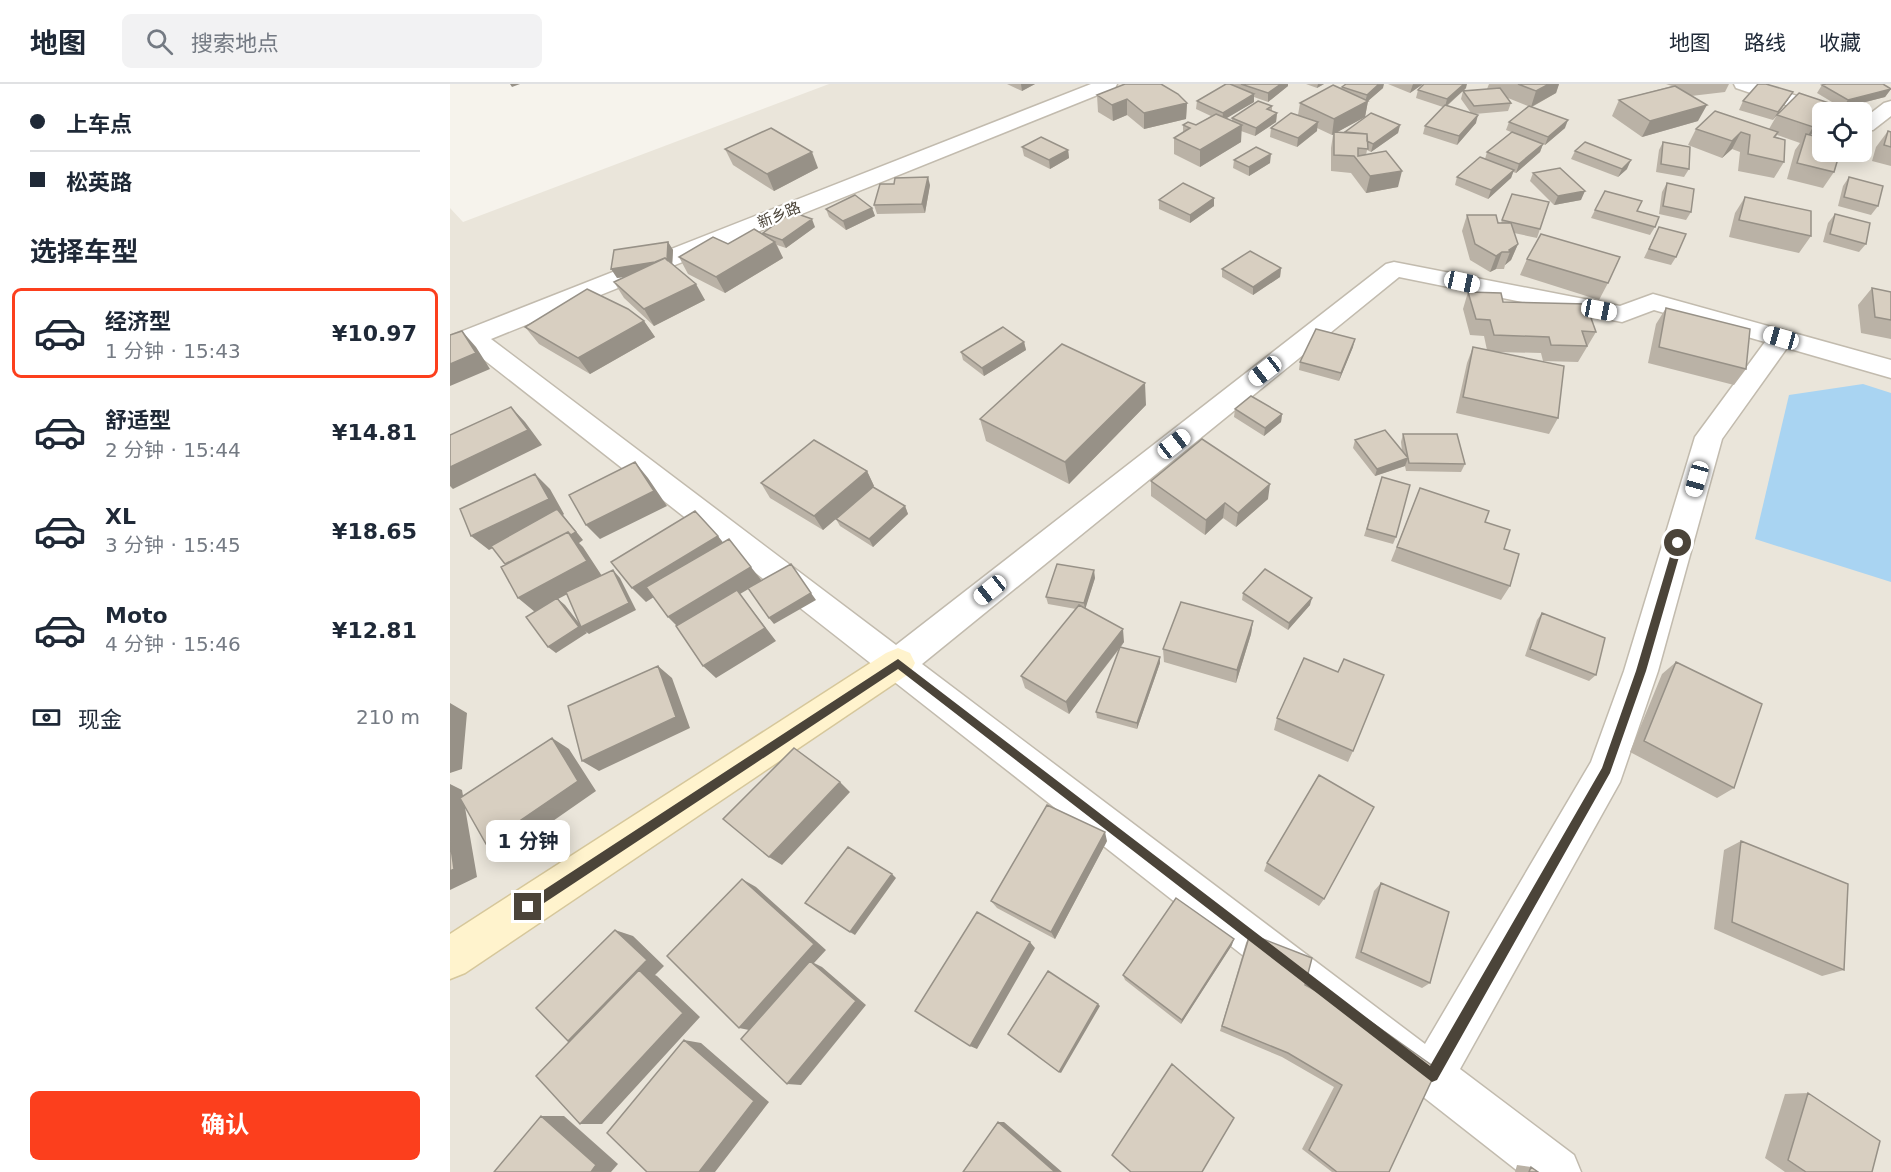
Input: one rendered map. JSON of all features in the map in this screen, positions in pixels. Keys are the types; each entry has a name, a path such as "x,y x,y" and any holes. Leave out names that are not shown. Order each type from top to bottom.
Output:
{"street":[{"name":"新乡路","path":"461,342 1108,84"},
{"path":"1743,84 1812,108"},
{"path":"1872,120 1891,107"},
{"path":"1872,129 1891,135"},
{"path":"450,958 898,663 1394,268 1622,314 1653,303 1891,369"},
{"path":"1432,1075 1606,770 1641,671 1710,437 1781,338"},
{"path":"461,342 898,663 1557,1172"}],"shaded area":[{"path":"829,84 1891,84 1891,1172 450,1172 450,208 463,222"}],"water":[{"path":"1863,384 1891,393 1891,582 1755,539 1789,395"}],"building":[{"path":"1125,84 1161,84 1178,94 1187,103 1144,113 1127,99 1112,105 1097,95"},
{"path":"1226,84 1254,94 1223,113 1197,101"},
{"path":"1241,84 1281,84 1268,93"},
{"path":"1346,84 1379,84 1367,95 1342,87"},
{"path":"1424,84 1464,84 1447,99 1418,90"},
{"path":"1518,84 1549,84 1536,91"},
{"path":"1758,84 1793,92 1778,112 1743,101"},
{"path":"1883,84 1891,89 1848,100 1822,85"},
{"path":"1333,85 1368,101 1334,119 1300,103"},
{"path":"1675,86 1707,105 1650,121 1619,100"},
{"path":"1500,88 1511,103 1474,106 1463,91"},
{"path":"1799,93 1826,102 1812,102 1812,127 1777,115"},
{"path":"1258,101 1272,106 1267,109 1277,113 1256,128 1232,118"},
{"path":"1445,105 1478,115 1459,136 1425,126"},
{"path":"1529,106 1568,120 1548,137 1509,122"},
{"path":"1715,111 1778,132 1774,137 1785,140 1784,162 1748,154 1750,135 1741,132 1732,141 1696,129"},
{"path":"1291,113 1318,122 1298,138 1271,128"},
{"path":"1371,113 1400,125 1373,144 1367,141 1367,134 1345,132"},
{"path":"1216,114 1242,125 1200,150 1174,138 1190,128 1183,125 1188,122 1196,125"},
{"path":"771,128 812,152 767,174 725,149"},
{"path":"1888,131 1891,132 1891,147 1884,145"},
{"path":"1334,132 1367,134 1368,149 1358,148 1358,156 1386,151 1402,171 1370,176 1354,156 1334,155"},
{"path":"1512,132 1543,144 1519,164 1487,152"},
{"path":"1806,134 1812,136 1812,162 1837,162 1834,172 1797,163"},
{"path":"1041,137 1068,150 1049,160 1022,147"},
{"path":"1585,142 1631,160 1622,169 1575,151"},
{"path":"1663,142 1690,147 1689,169 1661,164"},
{"path":"1256,147 1271,154 1249,167 1234,160"},
{"path":"1480,157 1514,170 1491,190 1457,177"},
{"path":"1560,168 1585,191 1558,196 1533,173"},
{"path":"928,177 922,204 874,205 880,184 894,184 895,178"},
{"path":"1849,177 1883,186 1878,206 1844,197"},
{"path":"1183,183 1214,198 1190,215 1159,200"},
{"path":"1667,183 1694,189 1691,212 1663,206"},
{"path":"1605,191 1642,201 1637,211 1659,217 1655,227 1595,210"},
{"path":"1512,194 1549,202 1540,229 1502,220"},
{"path":"855,195 872,208 843,221 826,209"},
{"path":"1745,197 1811,211 1811,236 1739,220"},
{"path":"792,212 812,219 782,240 763,233"},
{"path":"1835,214 1870,223 1866,244 1830,234"},
{"path":"1467,215 1496,215 1498,223 1511,223 1518,244 1509,250 1510,252 1502,252 1496,256 1475,244"},
{"path":"1659,227 1686,234 1676,257 1649,249"},
{"path":"754,229 775,242 716,277 679,257 713,237 728,244"},
{"path":"1541,234 1620,257 1608,283 1527,259"},
{"path":"668,242 667,260 665,258 655,262 611,269 614,250"},
{"path":"1250,251 1281,268 1253,287 1222,269"},
{"path":"665,258 696,284 644,309 614,282"},
{"path":"1872,288 1891,292 1891,320 1875,317"},
{"path":"587,289 628,309 644,321 578,358 525,327"},
{"path":"1468,292 1501,293 1503,302 1586,304 1596,332 1582,331 1587,346 1551,345 1549,337 1494,335 1490,320 1476,319"},
{"path":"1666,308 1750,329 1746,369 1659,347"},
{"path":"1003,327 1024,342 982,368 961,352"},
{"path":"1316,329 1355,339 1341,373 1300,362"},
{"path":"462,331 476,353 450,364 450,335"},
{"path":"1062,344 1145,383 1065,462 980,419"},
{"path":"1473,347 1564,366 1558,418 1463,397"},
{"path":"1251,396 1282,414 1265,428 1235,409"},
{"path":"511,407 528,430 450,467 450,435"},
{"path":"1385,430 1408,458 1377,469 1355,440"},
{"path":"1403,434 1457,434 1465,464 1409,463"},
{"path":"1202,439 1270,484 1238,513 1225,503 1206,520 1151,481"},
{"path":"814,440 867,471 814,516 761,483"},
{"path":"635,462 654,491 586,525 569,495"},
{"path":"535,474 549,499 471,536 460,509"},
{"path":"1382,477 1410,485 1396,537 1367,529"},
{"path":"873,487 905,506 869,539 836,519"},
{"path":"1420,488 1489,511 1485,522 1510,530 1504,549 1519,554 1510,586 1397,547"},
{"path":"557,509 576,532 571,535 568,532 505,564 491,546"},
{"path":"695,511 718,536 632,588 611,562"},
{"path":"568,532 587,561 518,598 501,567"},
{"path":"729,539 751,567 668,617 646,587"},
{"path":"791,564 811,593 769,618 748,588"},
{"path":"1057,564 1094,570 1084,603 1046,597"},
{"path":"1265,569 1312,598 1289,623 1243,593"},
{"path":"613,570 629,603 581,627 566,592"},
{"path":"737,590 765,628 703,666 676,626"},
{"path":"557,598 579,627 548,647 526,617"},
{"path":"1181,602 1253,621 1237,670 1163,649"},
{"path":"1079,605 1123,629 1066,702 1021,676"},
{"path":"1542,613 1605,638 1596,675 1530,649"},
{"path":"1120,647 1160,657 1137,723 1096,712"},
{"path":"1304,658 1338,672 1344,659 1384,675 1353,751 1277,718"},
{"path":"1676,662 1762,704 1734,788 1644,741"},
{"path":"658,666 676,717 582,761 568,706"},
{"path":"552,738 578,781 486,844 460,798"},
{"path":"794,748 840,782 769,857 723,819"},
{"path":"1319,775 1374,807 1324,899 1267,863"},
{"path":"1047,805 1105,832 1051,932 991,901"},
{"path":"450,841 454,869 450,871"},
{"path":"1741,841 1848,884 1844,970 1732,922"},
{"path":"848,847 892,874 850,932 805,903"},
{"path":"742,879 814,944 739,1028 667,956"},
{"path":"1381,883 1449,912 1430,983 1361,952"},
{"path":"1176,898 1234,939 1182,1020 1123,975"},
{"path":"977,912 1030,942 970,1046 915,1011"},
{"path":"615,930 647,960 568,1041 536,1008"},
{"path":"1250,934 1312,958 1305,985 1368,1020 1437,1069 1389,1172 1337,1172 1309,1150 1342,1085 1288,1053 1222,1026"},
{"path":"810,961 856,1001 787,1084 741,1039"},
{"path":"639,970 683,1013 580,1124 536,1076"},
{"path":"1048,971 1098,1004 1059,1072 1008,1034"},
{"path":"684,1040 754,1101 699,1172 647,1172 607,1133"},
{"path":"1172,1064 1234,1118 1202,1172 1131,1172 1112,1155"},
{"path":"1808,1093 1880,1141 1872,1172 1806,1172 1788,1160"},
{"path":"541,1116 596,1165 591,1172 494,1172"},
{"path":"998,1122 1055,1172 963,1172"}],"route":[{"path":"528,907 898,663 1432,1075 1606,770 1641,671 1678,543"}]}
